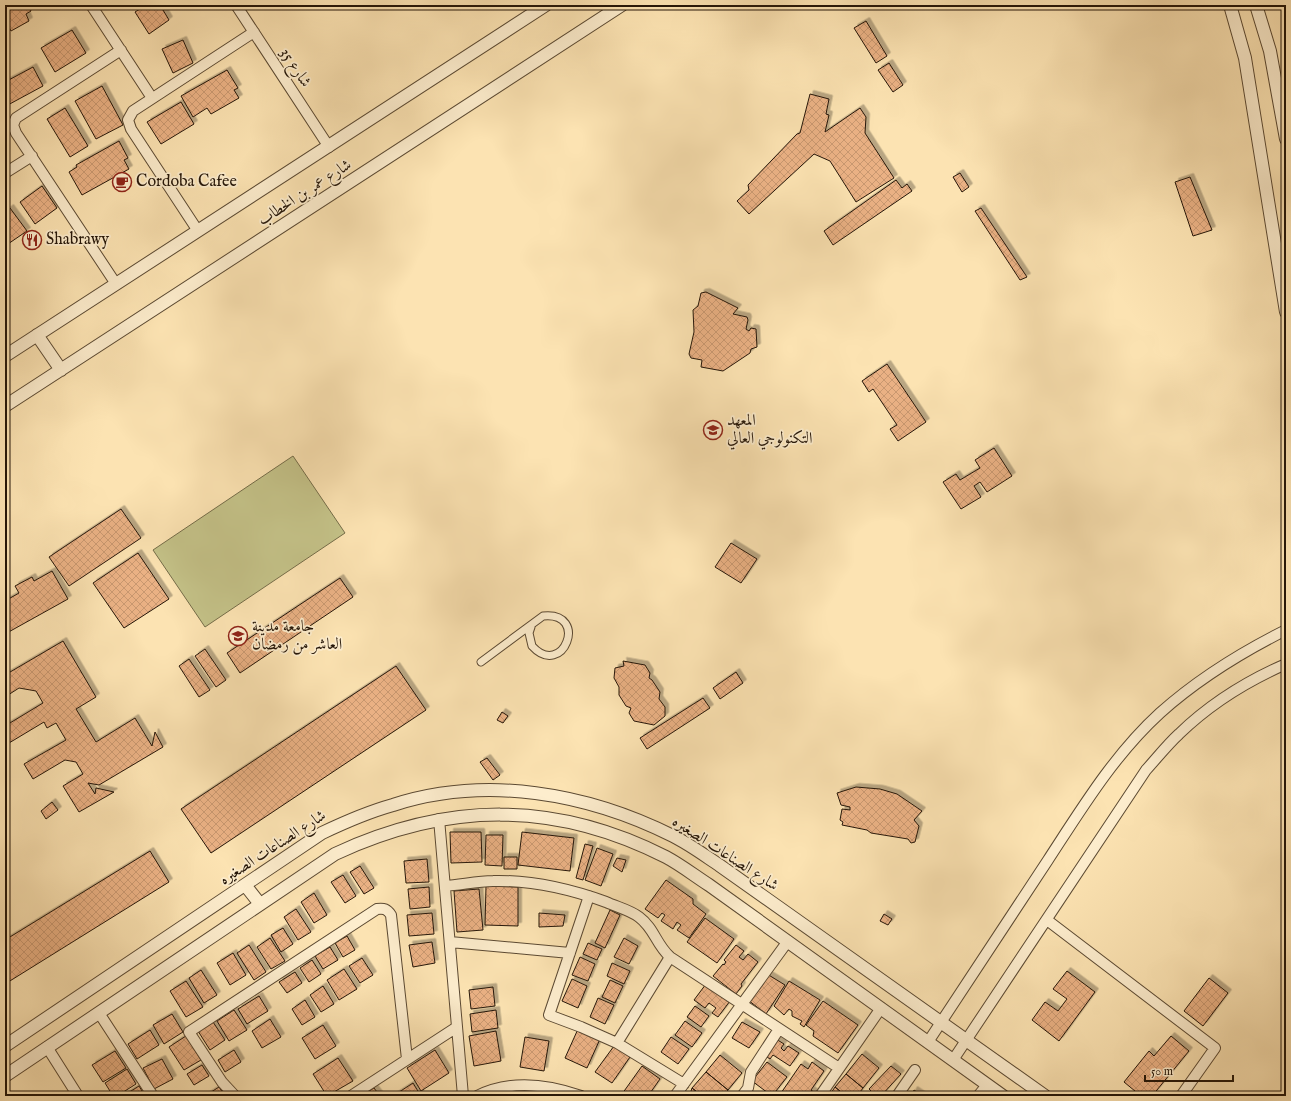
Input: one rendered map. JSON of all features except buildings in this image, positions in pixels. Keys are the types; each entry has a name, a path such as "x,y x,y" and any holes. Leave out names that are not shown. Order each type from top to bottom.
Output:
{"street":[{"path":"91,5 152,98"},
{"name":"شارع 35","path":"236,5 328,147"},
{"name":"شارع عمر بن الخطاب","path":"5,356 328,147 527,10 546,5"},
{"name":"شارع عمر بن الخطاب","path":"5,406 622,5"},
{"path":"1230,5 1245,58 1286,312"},
{"path":"1256,5 1270,51 1285,132"},
{"path":"198,231 129,125 128,120 133,111 254,32"},
{"path":"116,284 14,129 13,125 16,118 120,50"},
{"path":"5,173 32,156"},
{"path":"37,335 60,370"},
{"path":"481,662 531,627 535,621 543,616 558,617 565,623 568,629 568,642 559,652 550,655 543,654 532,646 529,633 531,627"},
{"path":"928,1042 1091,795 1123,752 1160,714 1201,680 1245,650 1286,630"},
{"path":"953,1060 1146,770 1179,733 1218,702 1260,676 1286,664"},
{"name":"شارع الصناعات الصغيره","path":"5,1046 322,833 358,817 394,804 432,796 475,791 523,791 576,799 626,814 674,836 719,865 1045,1096"},
{"path":"5,1076 335,854 387,832 439,819 477,815 522,815 572,822 621,836 667,857 788,941 1002,1096"},
{"path":"439,819 463,1096"},
{"path":"445,886 493,881 535,884 589,896 631,912 639,916 652,929 655,940 661,950 670,957 839,1068"},
{"path":"245,885 260,904"},
{"path":"589,896 549,1015 617,1043 684,1084"},
{"path":"235,1096 222,1082 189,1032 377,909 382,908 388,910 391,915 407,1060"},
{"path":"1047,920 1215,1048 1181,1096"},
{"path":"675,1096 788,941"},
{"path":"450,942 570,953"},
{"path":"617,1043 670,957"},
{"path":"820,1096 881,1008"},
{"path":"99,1013 153,1096"},
{"path":"351,1096 457,1027"},
{"path":"742,1096 748,1088 751,1072 779,1029"},
{"path":"47,1047 78,1096"},
{"path":"897,1096 915,1070"},
{"path":"477,1096 504,1087 526,1084 557,1087 581,1096"},
{"path":"978,1096 987,1084"}],"shaded area":[{"path":"293,456 345,533 205,627 153,550"}],"place":[{"name":"Cordoba Cafee","path":"122,182"},
{"name":"Shabrawy","path":"32,240"},
{"name":"المعهد التكنولوجي العالي","path":"713,430"},
{"name":"جامعة مدينة العاشر من رمضان","path":"238,636"}]}
